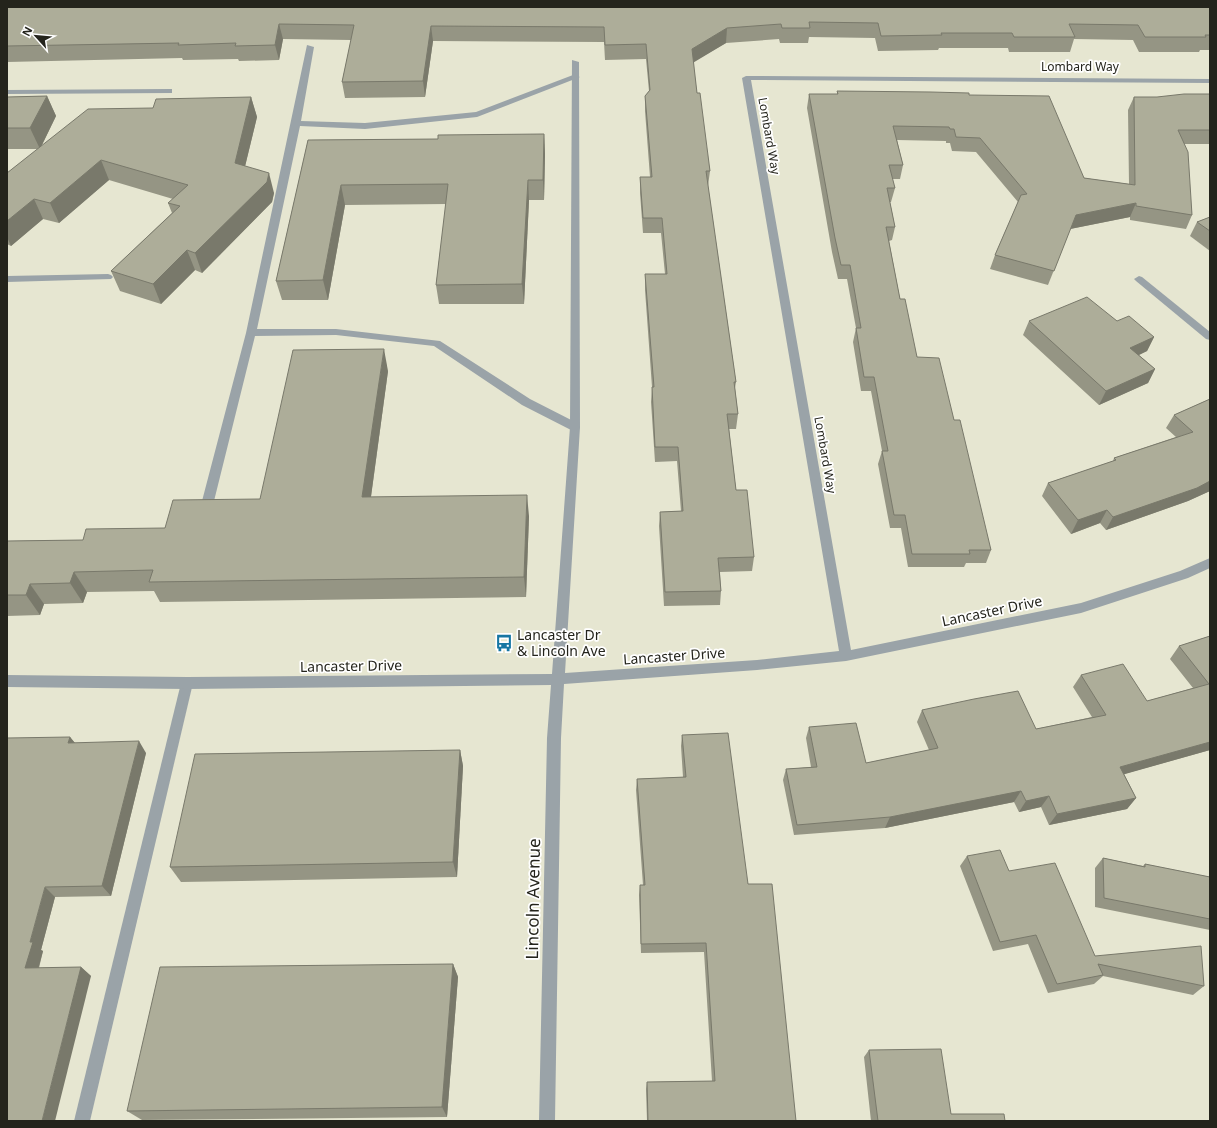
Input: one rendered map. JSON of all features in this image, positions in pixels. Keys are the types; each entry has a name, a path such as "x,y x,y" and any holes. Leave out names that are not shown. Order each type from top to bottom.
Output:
{"street":[{"path":"208,501 251,333 296,123 310,47"},
{"name":"Lincoln Avenue","path":"547,1121 554,738 575,427 575,62"},
{"path":"296,123 365,126 477,114 576,77"},
{"name":"Lombard Way","path":"846,656 746,78 1210,81"},
{"path":"7,92 169,91"},
{"path":"7,279 108,277"},
{"path":"1139,278 1210,338"},
{"path":"251,333 336,332 436,343 526,402 575,427"},
{"name":"Lancaster Drive","path":"7,681 187,683 558,679 757,665 846,656 1081,608 1184,575 1210,563"},
{"path":"82,1121 187,683"}],"building":[{"path":"7,7 1210,7 1210,35 1205,35 1206,37 1145,37 1138,25 1069,24 1075,37 1014,37 1012,33 941,33 942,35 881,36 878,23 809,22 810,28 782,28 781,24 727,28 692,49 697,93 700,93 710,171 706,171 736,382 734,382 738,414 727,414 736,490 747,490 754,557 718,558 721,591 665,592 660,512 683,511 678,447 655,447 652,387 654,387 645,274 667,274 662,218 643,218 640,177 652,177 645,96 650,90 646,44 605,45 604,27 431,26 423,81 342,82 354,25 279,24 275,45 235,46 236,43 178,45 179,43 7,46"},
{"path":"837,91 931,92 969,93 969,95 1049,96 1084,178 1135,185 1134,97 1210,94 1210,130 1178,130 1188,152 1192,215 1136,206 1136,203 1076,215 1054,271 995,255 1021,195 1027,194 980,138 956,137 954,129 950,129 949,127 893,126 903,165 889,165 895,188 887,188 895,227 886,227 900,299 905,299 917,357 939,358 954,420 960,420 991,550 969,550 970,554 912,554 905,515 894,515 882,451 888,451 874,377 864,377 856,328 861,328 850,265 841,265 809,94 838,94"},
{"path":"47,96 30,128 7,128 7,97"},
{"path":"251,97 235,163 269,173 267,182 195,253 187,250 153,284 111,271 180,206 168,203 188,185 101,160 50,203 34,199 7,221 7,173 88,109 153,108 156,99"},
{"path":"544,134 543,180 528,180 522,284 436,285 448,184 341,185 323,280 276,281 308,140 438,139 438,135"},
{"path":"1210,217 1210,231 1197,222"},
{"path":"1087,297 1117,321 1129,316 1154,337 1130,348 1155,369 1106,391 1029,321"},
{"path":"384,349 362,497 527,495 524,577 149,582 153,570 74,572 70,583 30,584 26,595 7,595 7,541 83,540 86,529 165,528 173,500 260,499 293,350"},
{"path":"1210,399 1210,481 1197,488 1113,517 1107,510 1078,520 1048,483 1116,460 1114,458 1193,432 1174,415"},
{"path":"1210,636 1210,742 1120,767 1136,798 1057,814 1049,796 1026,801 1021,791 890,817 797,825 786,769 817,767 809,727 856,723 866,763 938,748 922,710 974,699 1018,691 1036,729 1106,715 1081,675 1123,664 1147,701 1209,684 1179,646"},
{"path":"728,733 748,884 772,884 796,1121 648,1121 647,1082 715,1081 706,943 641,944 640,885 645,885 637,779 686,777 682,735"},
{"path":"70,737 68,743 139,741 102,886 45,887 30,942 33,942 25,968 81,967 42,1121 7,1121 7,738"},
{"path":"460,750 453,862 170,867 195,754"},
{"path":"1000,850 1009,871 1055,863 1095,956 1201,946 1204,986 1098,964 1103,975 1057,984 1036,935 1000,942 967,856"},
{"path":"1103,858 1145,867 1145,864 1210,877 1210,919 1104,898"},
{"path":"453,964 442,1107 127,1111 160,967"},
{"path":"941,1049 951,1114 1004,1114 1005,1121 878,1121 869,1050"}],"place":[{"name":"Lancaster Dr & Lincoln Ave","path":"504,643"}]}
